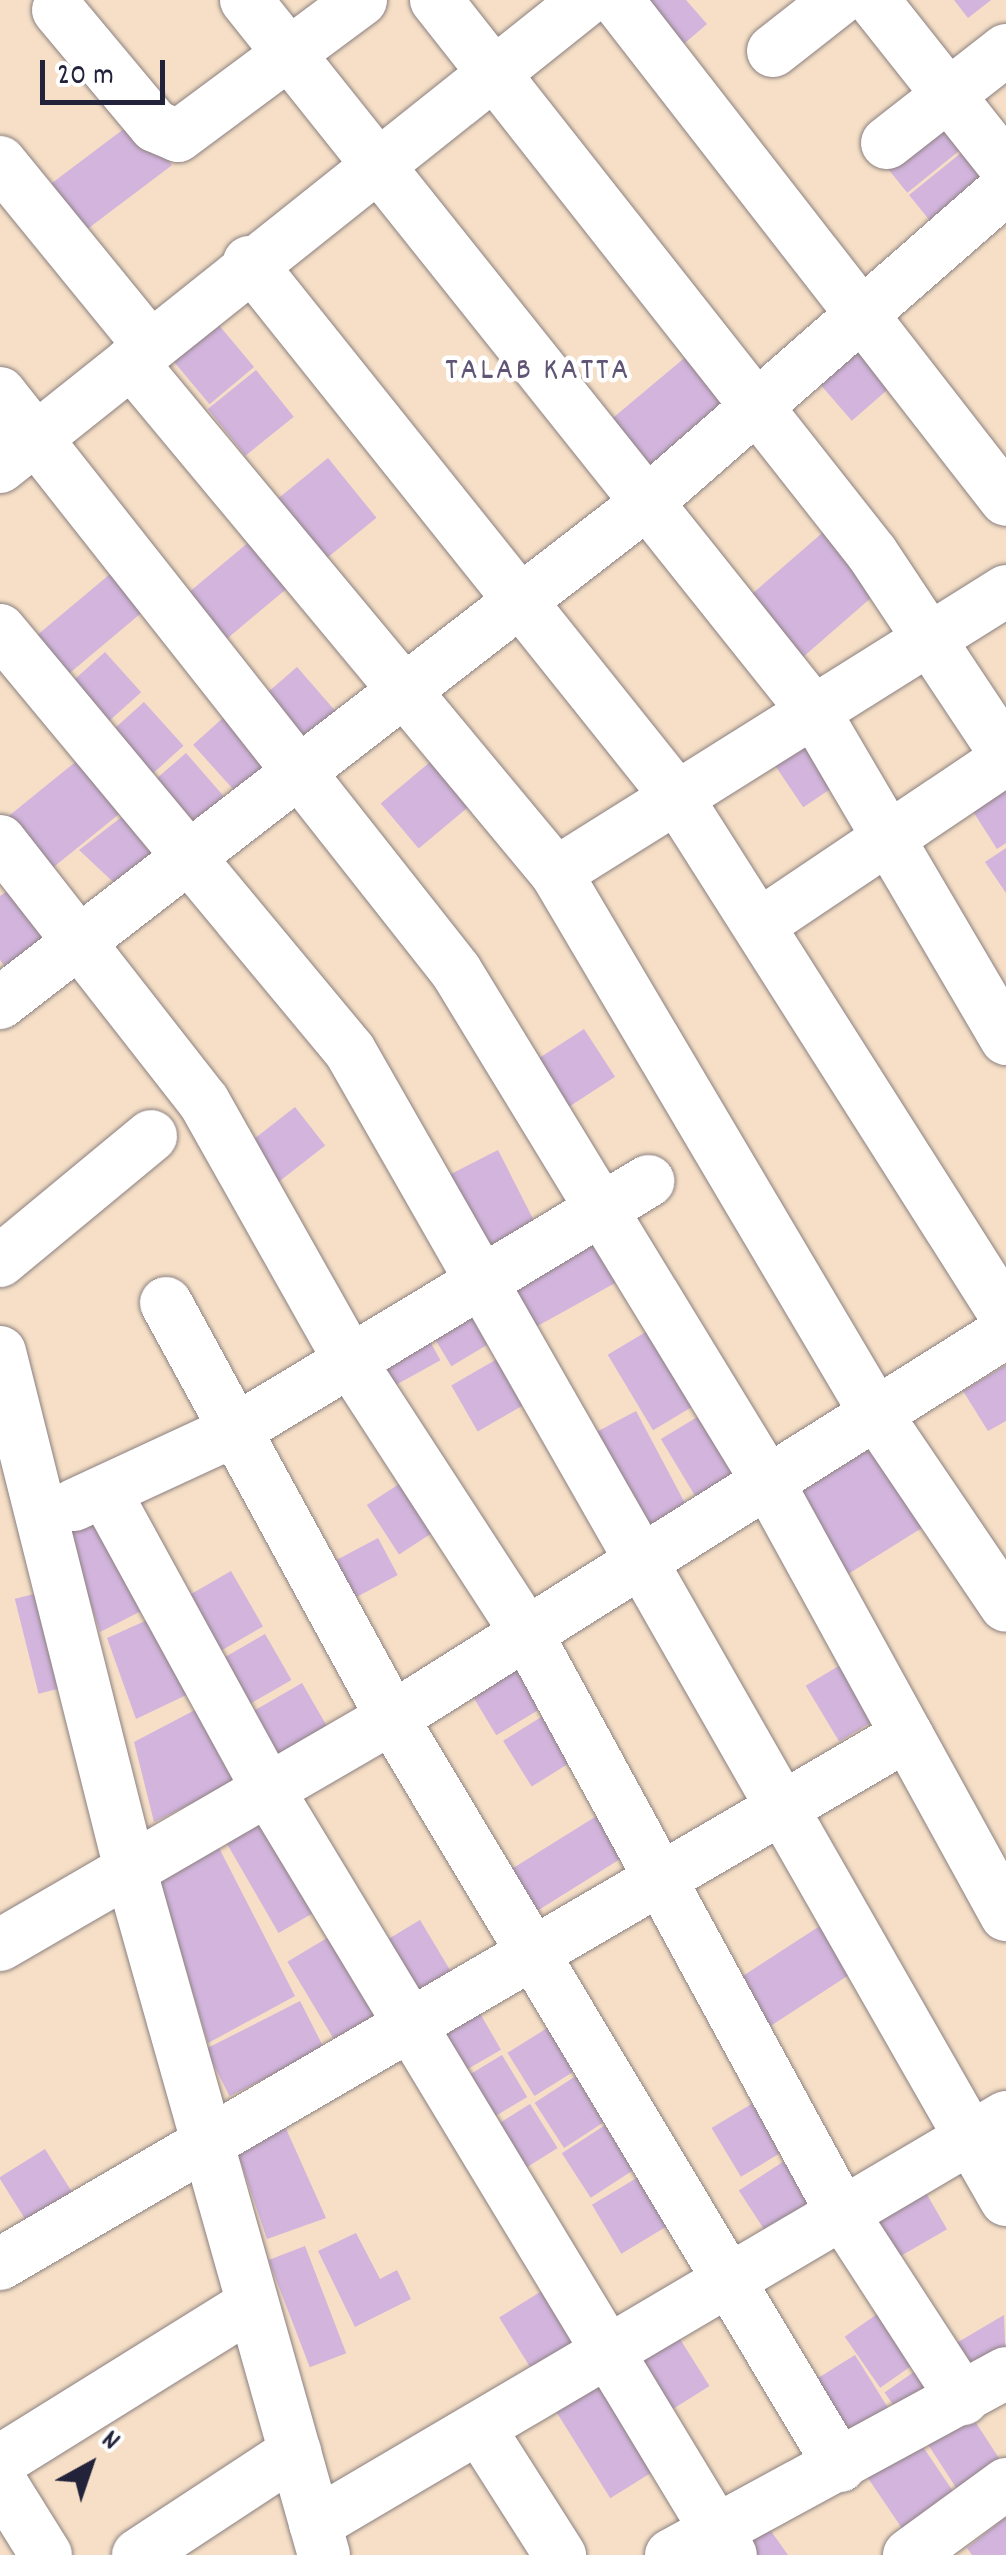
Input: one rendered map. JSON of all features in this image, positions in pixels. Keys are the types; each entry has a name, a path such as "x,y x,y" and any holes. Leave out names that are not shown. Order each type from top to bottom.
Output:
{"street":[{"path":"246,0 378,162 644,506 815,713 896,840 1006,1039"},
{"path":"58,10 155,126 178,136 361,0"},
{"path":"436,0 498,69 932,636 1006,757 896,840 762,923"},
{"path":"18,453 249,262 586,0"},
{"path":"617,0 862,307 1006,500"},
{"path":"773,51 838,0"},
{"path":"872,0 1006,168"},
{"path":"887,144 1006,50"},
{"path":"0,162 140,354 556,874 874,1410 1006,1606"},
{"path":"0,1004 644,506 862,307 1006,188"},
{"path":"249,262 516,605 674,793 762,923 1006,1316"},
{"path":"0,393 18,453 299,773 456,971 769,1484 1006,1915"},
{"path":"556,874 674,793 815,713 1006,591"},
{"path":"0,630 350,1051 779,1808 988,2128 1006,2200"},
{"path":"0,841 204,1102 348,1358 527,1634 656,1878 842,2213 985,2386 840,2466 706,2547 604,2354 267,1788 105,1492"},
{"path":"0,1262 151,1136"},
{"path":"40,1518 234,1431 348,1358 648,1181"},
{"path":"166,1303 392,1718 530,1951 734,2277 840,2466"},
{"path":"0,1945 129,1864 392,1718 769,1484 874,1410 1006,1332"},
{"path":"0,1352 6,1413 40,1518 129,1864 320,2539 479,2428 988,2128"},
{"path":"8,2241 204,2137 907,1735"},
{"path":"0,2461 252,2304"},
{"path":"479,2428 560,2555"},
{"path":"138,2555 295,2452"},
{"path":"0,2482 46,2555"},
{"path":"909,2555 1006,2484"}],"building":[{"path":"623,0 686,0 707,24 671,55"},
{"path":"954,0 991,0 968,18"},
{"path":"939,108 968,144 907,193 878,157"},
{"path":"137,119 172,165 72,241 37,194"},
{"path":"972,144 998,176 935,227 909,195"},
{"path":"218,324 254,367 210,404 174,361"},
{"path":"864,328 905,375 852,421 811,374"},
{"path":"694,350 740,405 650,481 604,426"},
{"path":"256,370 294,417 246,456 208,409"},
{"path":"328,458 376,518 326,559 277,499"},
{"path":"829,527 882,588 794,665 741,604"},
{"path":"262,531 301,577 215,649 176,603"},
{"path":"116,569 148,607 66,676 34,638"},
{"path":"105,652 141,692 106,724 70,683"},
{"path":"297,667 343,720 304,754 258,701"},
{"path":"144,702 183,746 149,777 110,733"},
{"path":"234,708 284,763 243,800 193,745"},
{"path":"815,721 851,775 803,807 767,753"},
{"path":"442,752 480,797 419,849 381,803"},
{"path":"186,753 228,801 189,835 147,787"},
{"path":"84,755 127,808 43,876 0,823"},
{"path":"1006,786 1006,843 997,849 967,802"},
{"path":"132,809 172,858 126,894 79,850"},
{"path":"1006,848 1006,893 985,862"},
{"path":"20,882 63,942 13,978 0,960 0,896"},
{"path":"584,1029 615,1077 561,1112 530,1064"},
{"path":"295,1107 325,1146 276,1184 246,1145"},
{"path":"498,1150 539,1230 485,1257 445,1177"},
{"path":"597,1229 624,1278 524,1334 496,1285"},
{"path":"475,1295 500,1337 451,1366 426,1324"},
{"path":"422,1327 440,1360 387,1390 369,1357"},
{"path":"654,1327 699,1402 653,1430 608,1355"},
{"path":"511,1351 538,1397 478,1431 451,1386"},
{"path":"1006,1365 1006,1421 988,1431 963,1391"},
{"path":"714,1407 754,1474 701,1506 661,1439"},
{"path":"636,1411 686,1505 635,1533 585,1438"},
{"path":"885,1439 935,1520 837,1581 787,1500"},
{"path":"413,1475 445,1524 399,1554 367,1505"},
{"path":"103,1517 155,1604 100,1632 68,1534"},
{"path":"378,1538 398,1575 341,1605 321,1568"},
{"path":"231,1571 263,1626 211,1656 179,1601"},
{"path":"42,1592 66,1687 39,1694 15,1599"},
{"path":"163,1613 203,1687 136,1719 107,1638"},
{"path":"265,1634 292,1680 239,1710 212,1664"},
{"path":"525,1655 553,1701 496,1735 468,1689"},
{"path":"852,1658 885,1714 839,1742 806,1686"},
{"path":"302,1683 328,1728 268,1763 242,1718"},
{"path":"214,1700 247,1776 154,1822 134,1742"},
{"path":"554,1709 583,1755 532,1787 503,1741"},
{"path":"271,1808 327,1905 279,1933 223,1836"},
{"path":"603,1812 629,1854 524,1919 498,1878"},
{"path":"216,1842 295,1996 208,2043 156,1872"},
{"path":"420,1920 452,1974 408,2001 375,1947"},
{"path":"829,1920 860,1968 757,2035 726,1987"},
{"path":"332,1935 379,2013 334,2040 287,1962"},
{"path":"300,2001 324,2048 230,2096 206,2049"},
{"path":"474,2003 501,2050 446,2081 419,2034"},
{"path":"560,2020 587,2063 534,2096 507,2053"},
{"path":"502,2055 527,2097 477,2127 451,2085"},
{"path":"585,2070 614,2115 564,2148 535,2103"},
{"path":"763,2097 792,2146 741,2177 712,2128"},
{"path":"530,2104 558,2148 508,2179 481,2135"},
{"path":"279,2113 326,2218 267,2239 232,2136"},
{"path":"613,2120 642,2164 591,2198 562,2153"},
{"path":"45,2149 73,2193 27,2222 0,2177"},
{"path":"795,2154 822,2196 766,2232 739,2190"},
{"path":"640,2176 669,2225 621,2254 592,2205"},
{"path":"918,2179 947,2229 892,2261 863,2211"},
{"path":"356,2233 380,2279 397,2270 411,2299 355,2327 318,2251"},
{"path":"305,2246 346,2353 310,2367 269,2260"},
{"path":"545,2289 582,2348 536,2377 499,2318"},
{"path":"893,2303 929,2354 880,2388 845,2337"},
{"path":"1004,2315 1006,2368 971,2388 948,2348"},
{"path":"675,2331 709,2386 653,2422 618,2367"},
{"path":"855,2355 900,2426 848,2459 803,2387"},
{"path":"928,2362 951,2395 908,2425 885,2392"},
{"path":"601,2372 660,2467 610,2498 551,2403"},
{"path":"967,2409 1006,2470 963,2498 923,2437"},
{"path":"917,2438 960,2502 908,2537 865,2473"},
{"path":"1006,2517 1006,2555 972,2555 967,2548"},
{"path":"766,2524 788,2555 742,2555 735,2545"}],"district":[{"name":"TALAB KATTA","path":"538,372"}]}
